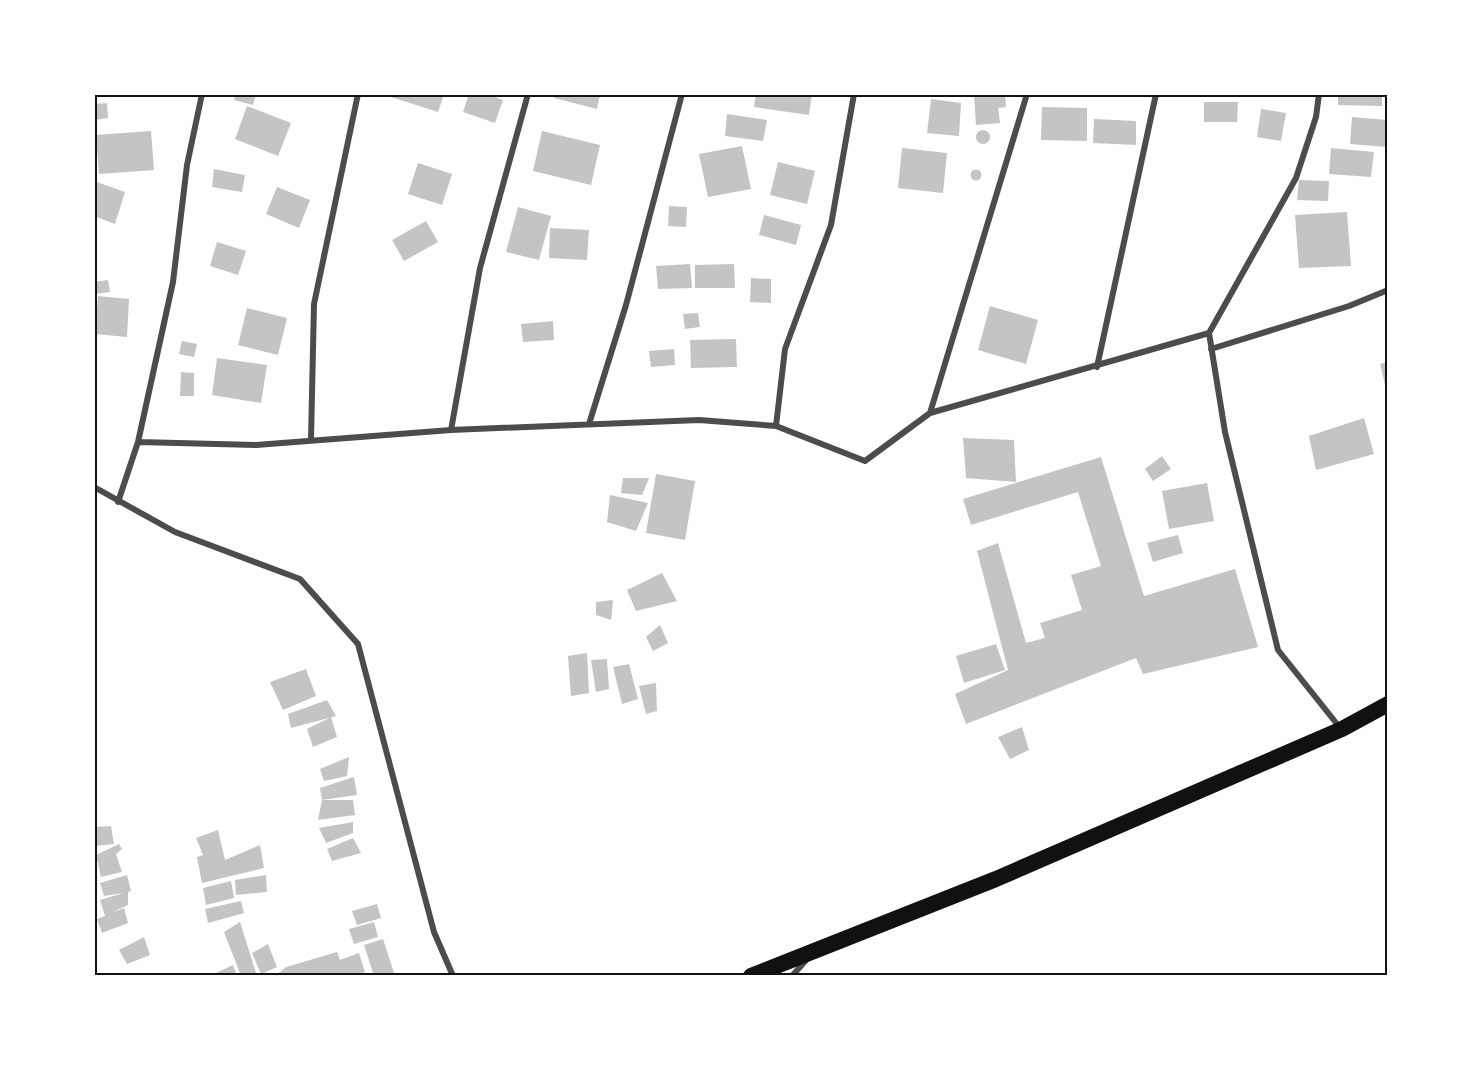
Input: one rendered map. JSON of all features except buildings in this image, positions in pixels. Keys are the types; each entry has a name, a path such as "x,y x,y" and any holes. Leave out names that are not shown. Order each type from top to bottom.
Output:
{"highway":[{"path":"751,975 811,954 996,879 1342,729 1388,704"}],"street":[{"path":"118,502 138,442 173,282 187,165 202,94"},
{"path":"311,439 314,304 358,94"},
{"path":"451,430 480,268 528,94"},
{"path":"589,424 635,273 682,94"},
{"path":"776,426 785,349 831,225 854,94"},
{"path":"930,413 1027,94"},
{"path":"1097,367 1156,94"},
{"path":"1319,94 1316,117 1296,178 1209,333 1225,432 1278,650 1342,729"},
{"path":"1211,349 1349,306 1388,290"},
{"path":"138,442 256,445 451,430 699,420 776,426 865,461 930,413 1097,367 1209,333"},
{"path":"94,487 176,532 300,579 358,644 434,932 453,975"},
{"path":"792,975 811,954"}]}
